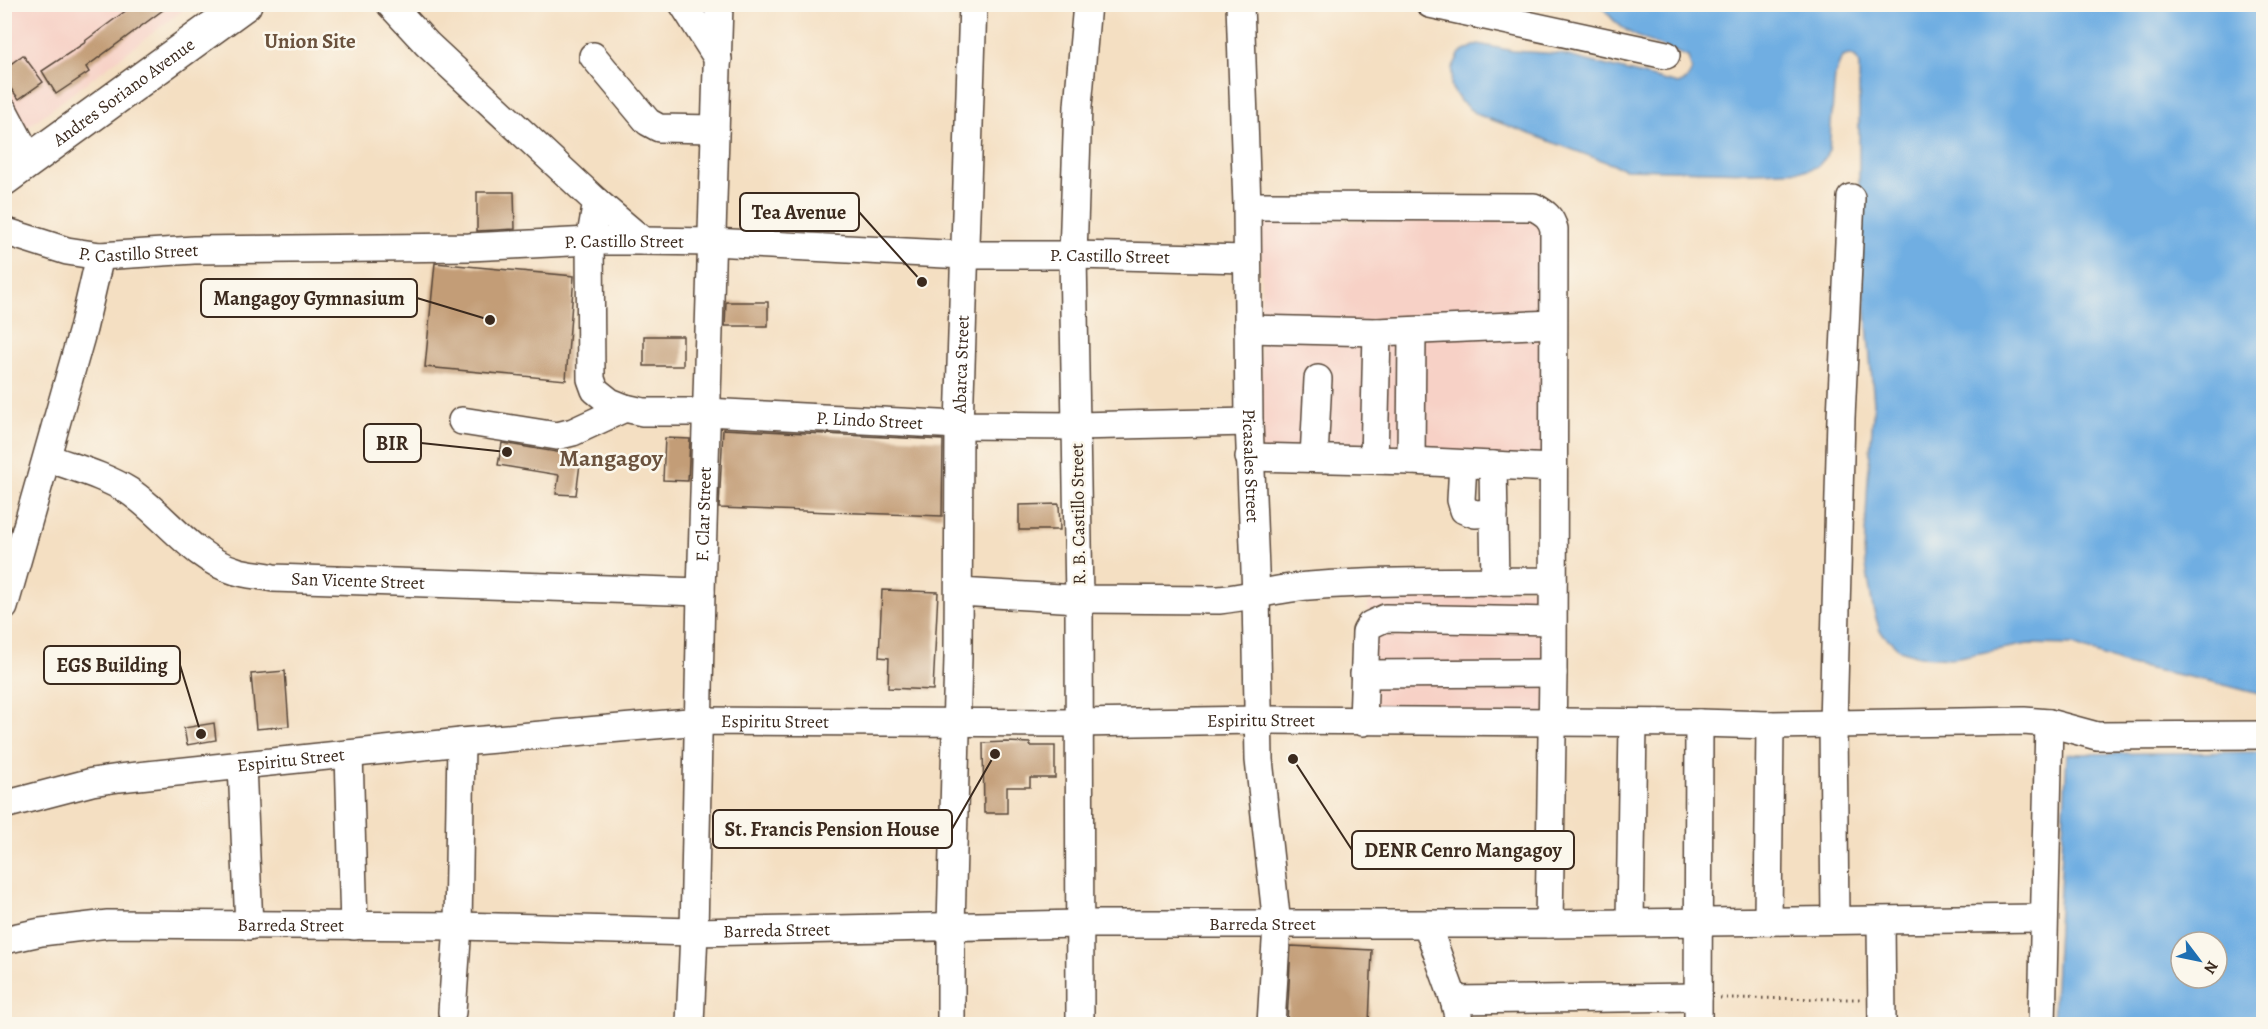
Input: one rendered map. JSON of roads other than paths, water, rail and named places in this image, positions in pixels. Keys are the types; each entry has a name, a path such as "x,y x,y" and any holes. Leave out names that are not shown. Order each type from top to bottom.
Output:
{"highway":[{"name":"Andres Soriano Avenue","path":"15,159 213,4"},
{"name":"Andres Soriano Avenue","path":"15,159 245,4"}],"street":[{"path":"390,4 427,45 597,202 643,241"},
{"path":"683,4 718,59"},
{"name":"F. Clar Street","path":"690,1024 718,4"},
{"name":"Abarca Street","path":"951,1024 951,926 959,592 959,425 972,4"},
{"name":"R. B. Castillo Street","path":"1080,1024 1079,598 1073,255 1078,106 1087,4"},
{"name":"Picasales Street","path":"1240,4 1247,206 1249,457 1256,595 1257,720 1261,782 1277,925 1271,1024"},
{"path":"1431,5 1488,10 1666,55"},
{"path":"593,57 648,122 659,128 715,129"},
{"path":"4,111 15,159"},
{"path":"1835,920 1833,724 1841,418 1851,198"},
{"path":"597,202 590,241 592,385 599,395 625,408"},
{"path":"1247,206 1534,207 1551,220 1554,229 1553,673 1550,723 1549,924"},
{"name":"P. Castillo Street","path":"4,231 67,251 100,256 194,250 469,247 590,241 643,241 712,242 964,255 1247,259"},
{"path":"4,607 48,458 100,256"},
{"path":"1248,329 1377,332 1553,324"},
{"path":"1411,461 1412,331"},
{"path":"1374,460 1377,332"},
{"path":"1314,458 1318,379"},
{"path":"462,421 557,436 573,432 625,408"},
{"name":"P. Lindo Street","path":"625,408 643,412 706,412 959,425 1077,426 1249,422"},
{"path":"1249,457 1411,461 1553,468"},
{"name":"San Vicente Street","path":"48,458 117,484 132,493 189,543 215,561 236,571 273,578 701,592"},
{"path":"1463,464 1461,500 1464,510 1475,514 1494,513"},
{"path":"1493,465 1495,582"},
{"path":"959,592 1079,598 1219,600 1281,589 1330,585 1553,581"},
{"path":"1363,722 1366,632 1376,621 1385,618 1552,621"},
{"path":"1364,674 1553,673"},
{"name":"Espiritu Street","path":"4,805 92,782 461,742 700,721 1078,723 1257,720 1770,725 2024,721 2049,723 2097,736 2264,735"},
{"path":"1630,922 1633,723"},
{"path":"1698,1024 1699,723"},
{"path":"2042,1024 2049,723"},
{"path":"1768,921 1770,725"},
{"path":"452,1012 458,926 461,742"},
{"path":"349,754 354,926"},
{"path":"242,765 249,926"},
{"name":"Barreda Street","path":"4,940 41,932 108,924 458,926 694,932 1079,924 1426,925 2044,918"},
{"path":"1881,921 1882,1012"},
{"path":"1426,925 1457,1012 1698,997"}],"water":[{"path":"1601,5 2263,5 2263,695 2209,681 2125,664 2073,645 2028,644 1953,658 1919,656 1900,650 1880,631 1873,608 1864,554 1874,403 1862,268 1859,198 1859,65 1856,58 1849,55 1842,57 1835,75 1829,150 1818,166 1808,170 1754,172 1625,169 1476,114 1460,101 1451,87 1452,69 1460,53 1478,44 1513,51 1560,54 1678,84 1687,80 1692,70 1688,57 1629,32 1619,25"},
{"path":"2263,752 2263,1024 2053,1024 2067,754"}],"place":[{"name":"Tea Avenue","path":"922,282"},
{"name":"Mangagoy Gymnasium","path":"490,320"},
{"name":"BIR","path":"507,452"},
{"name":"EGS Building","path":"201,734"},
{"name":"St. Francis Pension House","path":"995,754"},
{"name":"DENR Cenro Mangagoy","path":"1293,759"}],"district":[{"name":"Union Site","path":"310,41"},
{"name":"Mangagoy","path":"611,458"}]}
